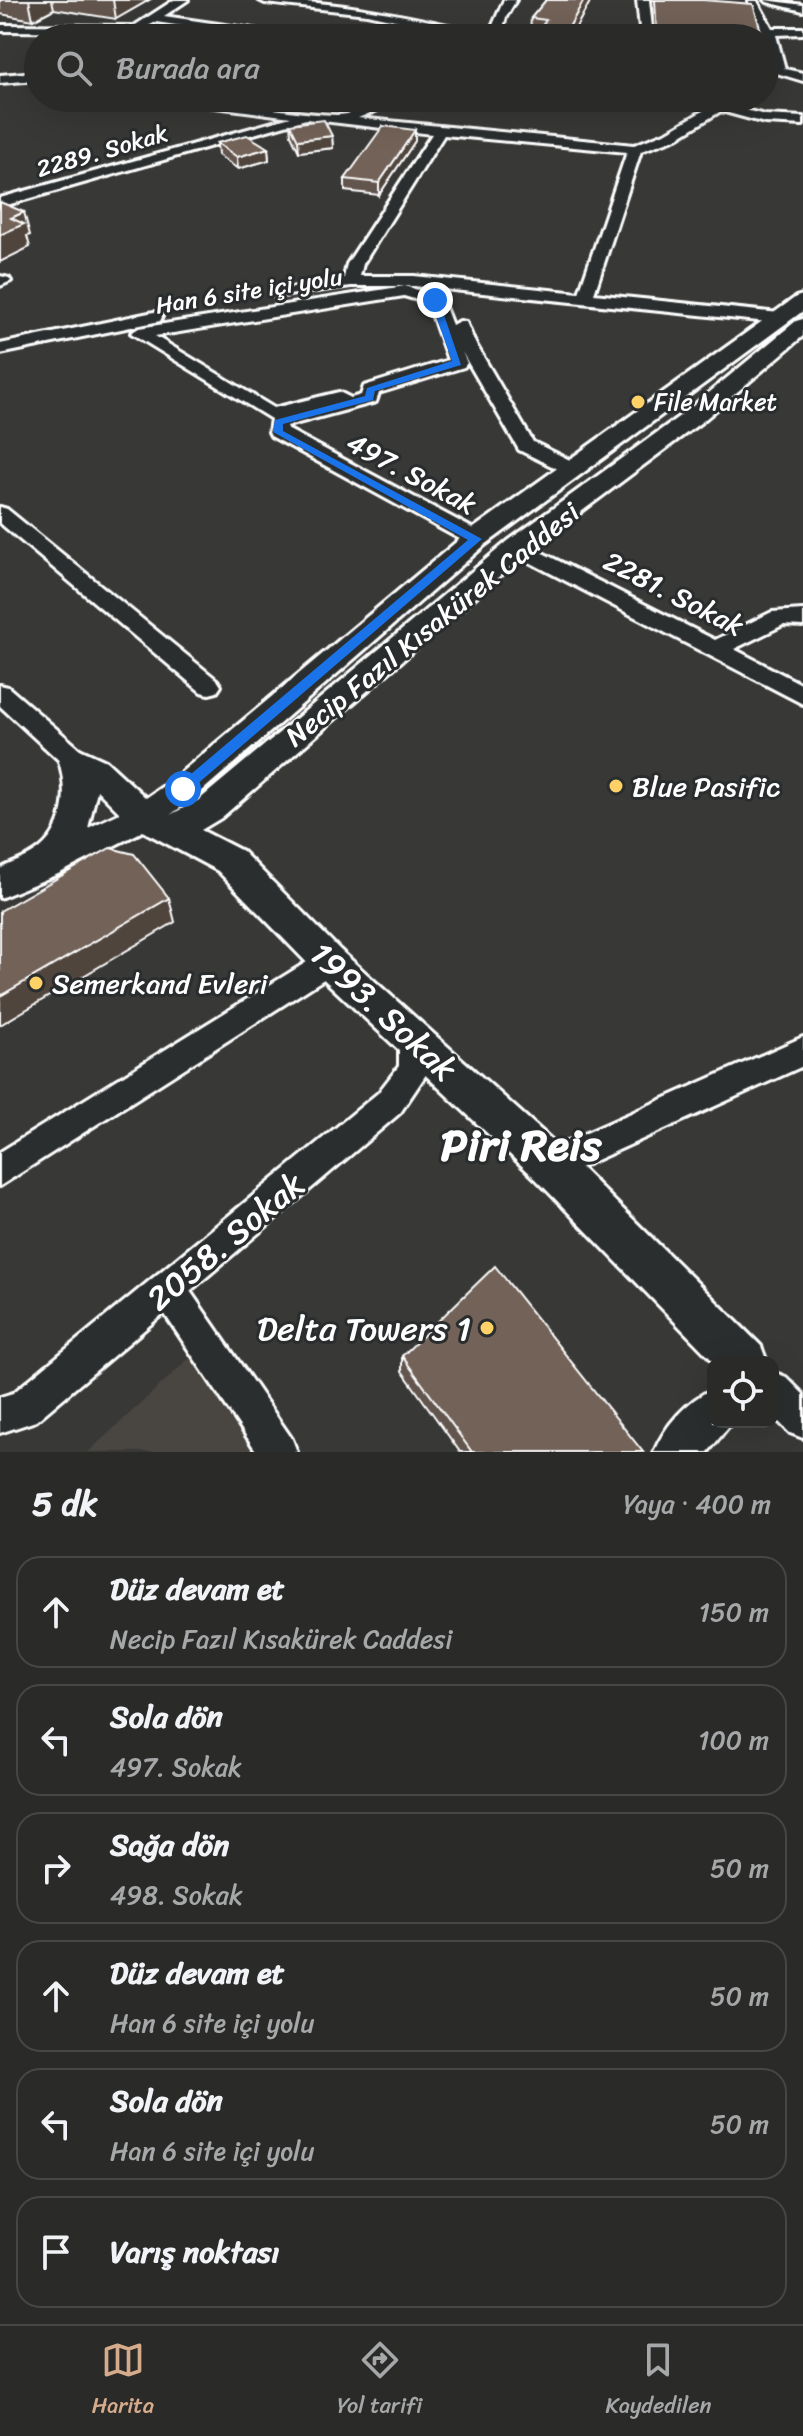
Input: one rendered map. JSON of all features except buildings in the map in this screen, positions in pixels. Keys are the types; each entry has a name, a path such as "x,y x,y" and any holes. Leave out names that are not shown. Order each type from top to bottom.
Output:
{"main road":[{"name":"Necip Fazıl Kısakürek Caddesi","path":"158,824 210,809 517,547 696,415 795,321 803,301"},
{"name":"Necip Fazıl Kısakürek Caddesi","path":"158,824 266,720 476,539 573,469 795,321"},
{"path":"476,539 517,547"},
{"path":"46,864 66,842 77,818 82,794 81,773 73,758"},
{"name":"1993. Sokak","path":"73,758 95,769 158,824 230,861 328,961 550,1165 739,1356"},
{"path":"0,884 158,824"},
{"path":"677,1452 707,1419"}],"street":[{"path":"144,24 182,0"},
{"path":"265,0 367,11 428,24"},
{"path":"498,24 510,0"},
{"path":"643,0 646,24"},
{"path":"771,0 803,8"},
{"path":"753,3 763,24"},
{"path":"154,18 194,24"},
{"path":"0,28 24,28"},
{"path":"779,32 803,31"},
{"path":"779,72 803,77"},
{"path":"0,79 24,79"},
{"path":"280,112 635,149 672,135 711,112"},
{"path":"340,120 362,112"},
{"path":"738,112 765,119 803,121"},
{"name":"2289. Sokak","path":"0,203 309,116"},
{"path":"351,281 355,264 440,131"},
{"path":"585,298 635,149"},
{"path":"0,349 351,281 414,281 795,321"},
{"path":"445,285 465,341 526,446 573,469"},
{"name":"Han 6 site içi yolu","path":"405,291 435,300 458,363 370,390 370,398 347,404 339,397 271,414 139,333 405,291"},
{"name":"497. Sokak","path":"104,330 134,350 476,539"},
{"path":"278,427 347,404"},
{"path":"0,513 10,534 209,686"},
{"name":"2281. Sokak","path":"517,547 803,695"},
{"path":"717,648 780,617 803,618"},
{"path":"0,693 73,758"},
{"path":"0,1170 328,961"},
{"name":"2058. Sokak","path":"0,1415 23,1408 389,1103 414,1070 414,1041"},
{"path":"550,1165 803,1051"},
{"path":"168,1289 279,1452"},
{"path":"779,1396 803,1420"}],"shaded area":[{"path":"195,1353 265,1452 88,1452"}],"place":[{"name":"File Market","path":"638,402"},
{"name":"Blue Pasific","path":"616,786"},
{"name":"Semerkand Evleri","path":"36,983"},
{"name":"Delta Towers 1","path":"487,1328"}],"district":[{"name":"Piri Reis","path":"521,1145"}],"route":[{"path":"183,789 476,539 278,432 278,423 370,398 370,390 458,363 435,300"}]}
